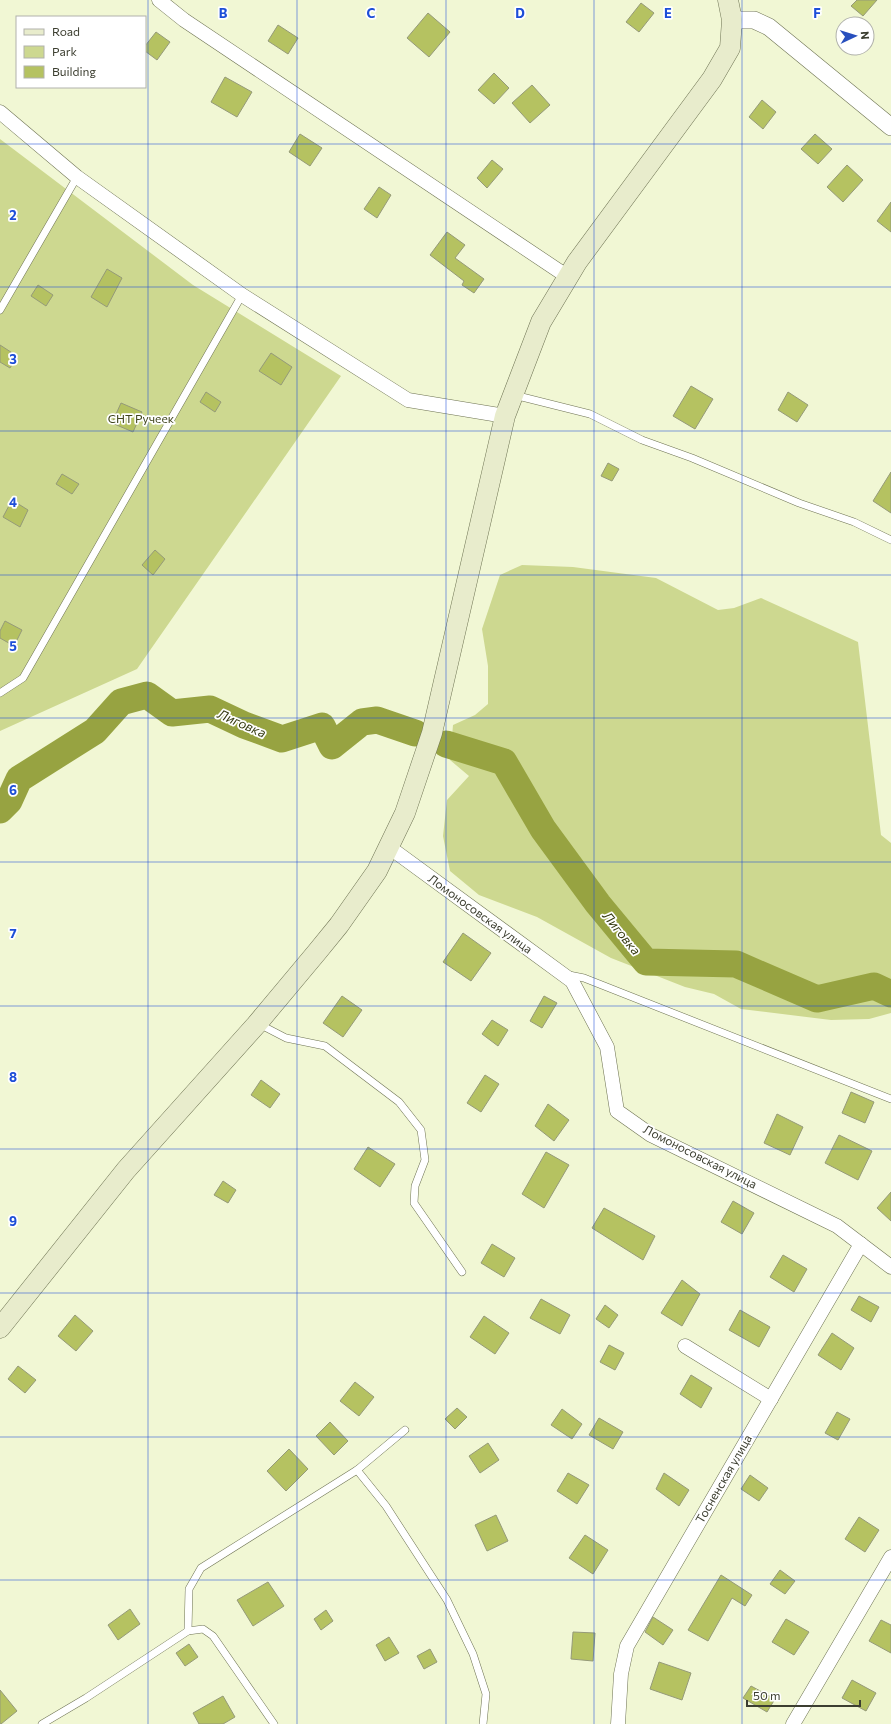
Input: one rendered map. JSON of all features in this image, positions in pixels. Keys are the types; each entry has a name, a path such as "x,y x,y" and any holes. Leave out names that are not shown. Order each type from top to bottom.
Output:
{"main road":[{"path":"0,1328 126,1170 257,1024 339,925 377,872 405,813 432,733 505,416 541,322 568,277 668,137 712,79 730,48 732,20 728,0"}],"street":[{"path":"160,0 184,20 568,277"},
{"path":"732,20 754,20 769,27 891,127"},
{"path":"0,112 77,177 242,296 408,400 505,416"},
{"name":"Ломоносовская улица","path":"389,847 572,980 606,1047 617,1111 651,1135 837,1226 891,1267"},
{"name":"Тосненская улица","path":"618,1724 621,1674 627,1646 861,1244"},
{"path":"685,1346 771,1399"},
{"path":"793,1724 891,1557"}],"lane":[{"path":"0,310 77,177"},
{"path":"0,693 23,678 242,296"},
{"path":"513,394 590,414 642,440 692,458 799,503 854,522 891,540"},
{"path":"563,974 584,978 891,1099"},
{"path":"257,1024 286,1038 325,1046 399,1102 422,1130 425,1160 415,1186 414,1203 462,1272"},
{"path":"188,1631 189,1589 201,1568 358,1470 405,1430"},
{"path":"358,1470 386,1506 447,1600 474,1654 486,1694 483,1724"},
{"path":"42,1724 86,1698 188,1631 203,1629 214,1636 274,1724"}],"green space":[{"name":"СНТ Ручеек","path":"0,139 193,285 341,376 137,669 0,731"},
{"path":"522,565 573,567 656,578 718,610 734,608 761,598 858,642 881,835 891,843 891,1013 869,1019 831,1020 741,1009 714,994 685,987 611,958 537,917 479,895 450,871 443,836 447,800 469,776 450,760 453,725 475,715 488,704 488,666 482,629 500,575"}],"building":[{"path":"857,0 877,0 863,16 851,6"},
{"path":"641,3 654,13 639,32 626,22"},
{"path":"428,13 450,32 429,57 407,38"},
{"path":"278,25 298,38 288,54 268,41"},
{"path":"156,32 170,42 157,60 146,52 146,45"},
{"path":"494,73 509,88 494,104 478,90"},
{"path":"225,77 252,92 237,117 211,102"},
{"path":"532,85 550,105 530,123 512,103"},
{"path":"762,100 776,112 763,129 749,117"},
{"path":"300,134 322,148 310,166 289,152"},
{"path":"815,134 832,149 818,164 801,149"},
{"path":"492,160 503,169 487,188 477,178"},
{"path":"847,165 863,180 843,202 827,187"},
{"path":"379,187 391,195 377,218 364,209"},
{"path":"891,202 891,232 877,221"},
{"path":"447,232 465,245 455,258 484,279 474,293 462,285 464,281 430,255"},
{"path":"107,269 122,278 107,307 91,297"},
{"path":"38,285 53,295 46,306 31,296"},
{"path":"0,345 17,356 10,368 0,362"},
{"path":"271,353 292,367 281,385 259,371"},
{"path":"691,386 713,399 695,429 673,416"},
{"path":"206,392 221,402 215,412 200,402"},
{"path":"788,392 808,405 797,422 778,410"},
{"path":"121,403 142,412 133,432 112,423"},
{"path":"608,463 619,469 612,481 601,476"},
{"path":"891,472 891,513 873,501"},
{"path":"62,474 79,484 72,494 56,484"},
{"path":"12,500 28,510 20,527 3,517"},
{"path":"155,550 165,559 153,575 142,565"},
{"path":"5,621 22,630 14,646 0,638 0,631"},
{"path":"463,933 491,953 471,981 443,962"},
{"path":"342,996 362,1010 343,1037 323,1023"},
{"path":"544,996 557,1003 542,1028 530,1021"},
{"path":"492,1020 508,1030 498,1046 482,1034"},
{"path":"485,1075 499,1084 481,1112 467,1103"},
{"path":"261,1080 280,1094 270,1108 251,1095"},
{"path":"851,1092 874,1102 865,1123 842,1113"},
{"path":"548,1104 569,1120 554,1141 535,1126"},
{"path":"777,1114 803,1127 790,1155 764,1143"},
{"path":"839,1135 872,1151 858,1180 825,1163"},
{"path":"368,1147 395,1164 380,1187 354,1169"},
{"path":"546,1152 569,1165 544,1208 522,1194"},
{"path":"223,1181 236,1190 228,1203 214,1195"},
{"path":"891,1192 891,1221 877,1208"},
{"path":"733,1201 754,1213 742,1234 721,1222"},
{"path":"604,1208 655,1236 643,1260 592,1228"},
{"path":"492,1244 515,1258 504,1277 481,1263"},
{"path":"783,1255 807,1269 794,1292 770,1277"},
{"path":"682,1280 700,1294 682,1326 661,1313"},
{"path":"859,1296 879,1307 871,1322 851,1310"},
{"path":"541,1299 570,1315 560,1334 530,1318"},
{"path":"605,1305 618,1315 609,1328 596,1319"},
{"path":"740,1310 770,1327 759,1347 729,1330"},
{"path":"75,1315 93,1331 76,1351 58,1336"},
{"path":"484,1316 509,1333 495,1354 470,1337"},
{"path":"832,1333 854,1348 841,1370 818,1355"},
{"path":"609,1345 624,1353 615,1370 600,1362"},
{"path":"18,1366 36,1380 25,1393 8,1379"},
{"path":"691,1375 712,1388 701,1408 680,1394"},
{"path":"355,1382 374,1397 359,1416 340,1401"},
{"path":"457,1408 467,1417 455,1429 445,1419"},
{"path":"562,1409 582,1424 572,1439 551,1425"},
{"path":"837,1412 850,1419 838,1440 825,1433"},
{"path":"599,1418 623,1432 613,1449 589,1435"},
{"path":"330,1422 348,1441 334,1455 316,1436"},
{"path":"488,1443 499,1460 480,1473 469,1456"},
{"path":"289,1449 308,1469 286,1491 267,1471"},
{"path":"568,1473 589,1485 577,1504 557,1491"},
{"path":"664,1473 689,1490 679,1506 656,1489"},
{"path":"750,1475 768,1488 759,1501 741,1489"},
{"path":"496,1515 508,1541 487,1551 475,1525"},
{"path":"859,1517 879,1530 865,1552 845,1539"},
{"path":"585,1535 608,1550 593,1574 569,1558"},
{"path":"780,1570 795,1581 785,1594 770,1584"},
{"path":"721,1575 752,1595 745,1606 732,1598 708,1641 688,1630"},
{"path":"268,1582 284,1606 253,1626 237,1600"},
{"path":"130,1609 140,1624 118,1640 108,1625"},
{"path":"326,1610 333,1621 321,1630 314,1619"},
{"path":"653,1617 673,1630 663,1645 645,1632"},
{"path":"786,1619 809,1632 794,1655 772,1642"},
{"path":"881,1620 891,1625 891,1653 869,1641"},
{"path":"573,1632 595,1633 593,1661 571,1659"},
{"path":"389,1637 399,1653 385,1661 376,1645"},
{"path":"189,1644 198,1657 185,1666 176,1653"},
{"path":"430,1649 437,1662 424,1669 417,1656"},
{"path":"659,1662 691,1673 682,1700 650,1689"},
{"path":"852,1680 876,1693 866,1711 842,1698"},
{"path":"751,1686 775,1699 767,1712 743,1698"},
{"path":"0,1690 17,1711 1,1724 0,1724"},
{"path":"223,1696 235,1717 223,1724 199,1724 193,1713"}],"waterway":[{"name":"Лиговка","path":"0,810 9,801 19,779 95,731 121,702 147,695 172,713 210,709 244,725 282,739 322,726 332,746 362,722 377,720 415,733"},
{"name":"Лиговка","path":"446,744 504,762 543,829 598,904 646,962 736,964 817,999 874,986 891,994"}]}
